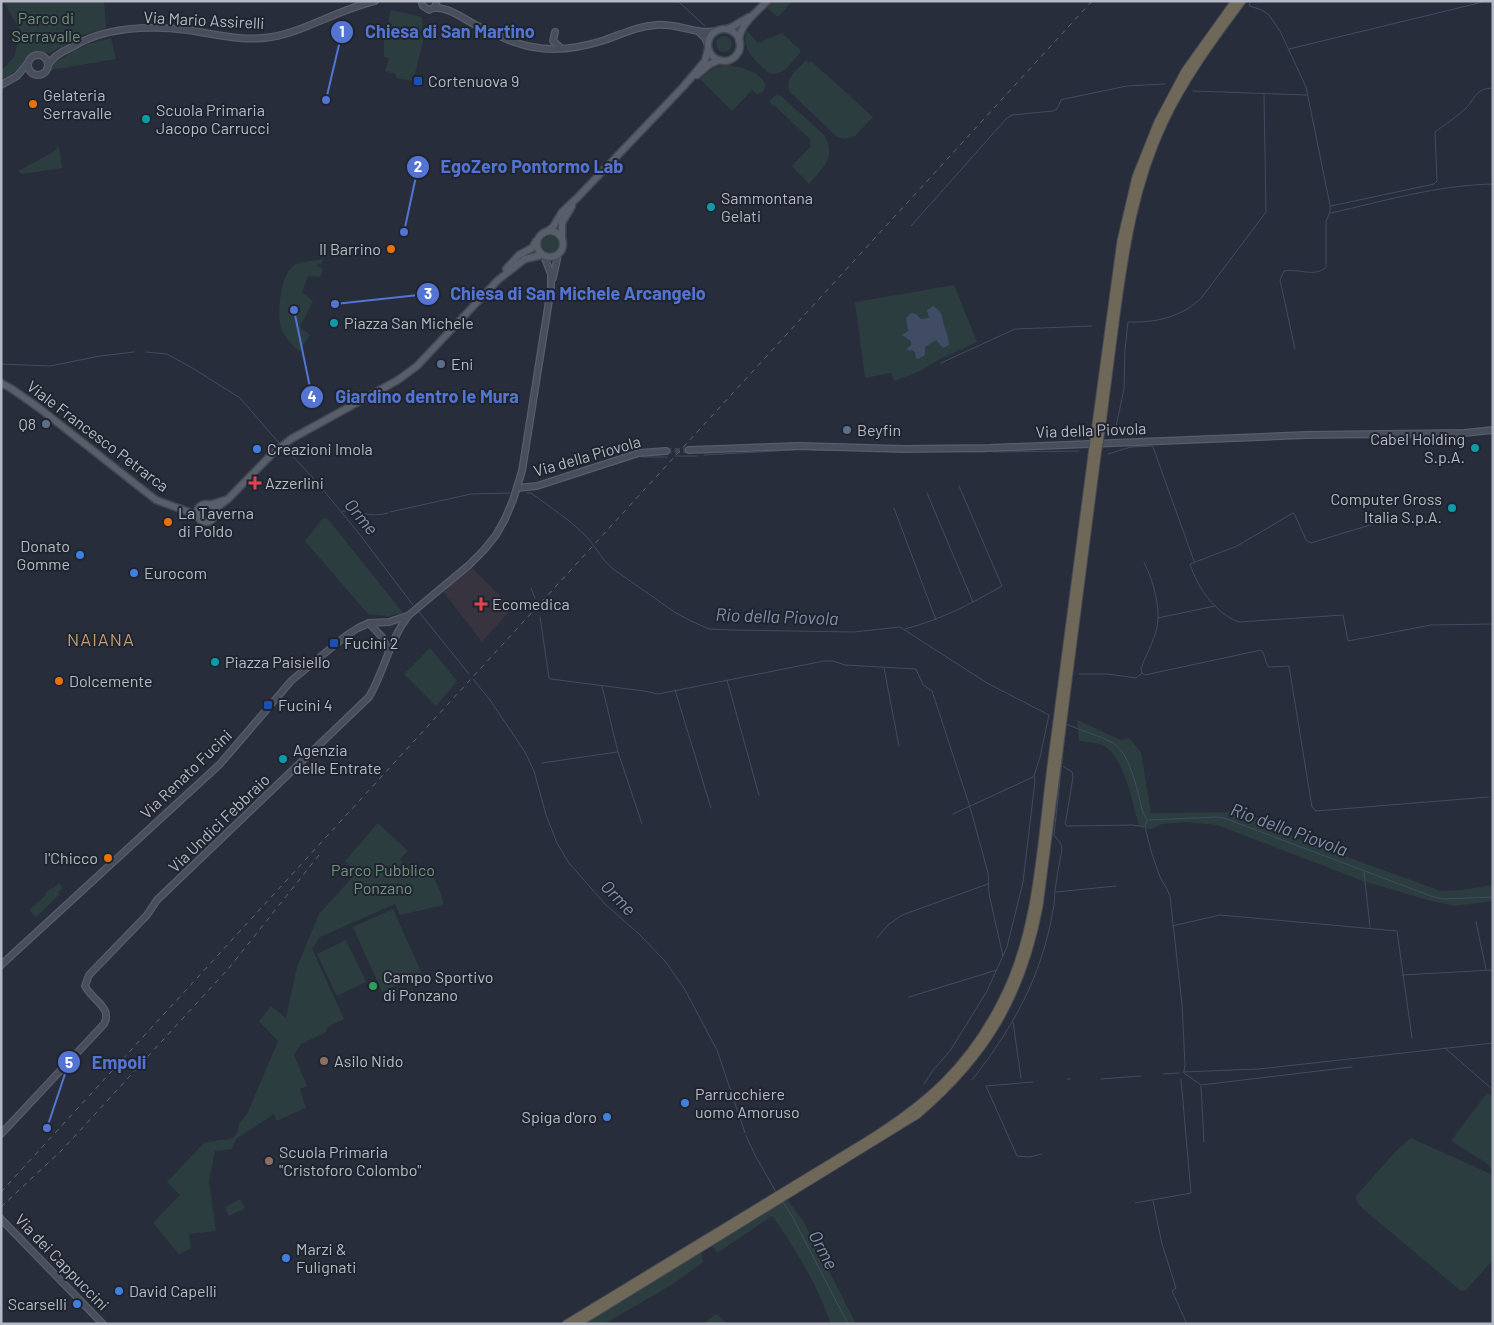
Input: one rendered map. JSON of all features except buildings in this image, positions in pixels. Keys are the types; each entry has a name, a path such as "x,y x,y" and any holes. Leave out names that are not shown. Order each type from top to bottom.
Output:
{"highway":[{"path":"566,1324 717,1235 896,1122 926,1100 948,1079 977,1044 995,1016 1022,956 1028,932 1094,455 1133,207 1145,169 1180,91 1242,1"},
{"path":"1098,432 1120,241 1136,177 1158,122 1185,71 1234,2"},
{"path":"577,1324 694,1249"}],"main road":[{"name":"Via Mario Assirelli","path":"59,54 81,41 97,35 140,29 179,29 243,38 273,37 298,30 352,8 375,1"},
{"path":"414,1 422,3 426,10 434,8 448,10"},
{"path":"434,8 438,1 448,10 485,30 534,48 563,48 589,44 648,26 674,25 698,31 716,31 739,24 756,12"},
{"path":"683,87 710,64 720,60 728,60 735,56 738,52 742,31 767,1"},
{"path":"726,29 735,33 740,42"},
{"path":"698,31 705,38 713,56 720,60"},
{"path":"228,499 200,506 197,511 198,516 202,520 210,521 214,515 214,510 228,499 272,454 291,439 398,380 416,366 498,280 513,260 532,248 541,233 553,227 562,212 683,87 704,61 710,37 716,31"},
{"path":"555,32 554,42 563,48"},
{"path":"1,86 17,76 34,56 47,57 59,54"},
{"path":"17,76 33,73 42,74 59,54"},
{"path":"43,57 47,60 48,65"},
{"path":"29,63 29,69 33,73"},
{"path":"409,615 484,550 496,535 513,500 522,471 550,288 558,255 562,248 564,219 578,197"},
{"path":"549,230 557,233 562,239"},
{"path":"537,239 537,248 543,255 550,274 550,288"},
{"path":"498,280 525,258 558,255"},
{"name":"Viale Francesco Petrarca","path":"1,383 23,395 148,495 162,504 179,508 198,516"},
{"name":"Via della Piovola","path":"689,450 800,446 904,449 988,448 1306,435 1464,433 1493,430"},
{"name":"Via della Piovola","path":"517,488 537,486 639,453 666,451"},
{"path":"209,505 214,510"},
{"name":"Viale Francesco Petrarca","path":"179,508 200,506"},
{"name":"Via Renato Fucini","path":"1,965 220,764 292,680 346,635 369,623 389,622 409,615"},
{"name":"Via Undici Febbraio","path":"1,1134 107,1019 106,1012 85,986 89,975 147,915 157,900 369,697 384,668 388,650 396,633 409,615"},
{"path":"369,623 382,637 388,650"},
{"name":"Via dei Cappuccini","path":"1,1219 104,1324"}],"shaded area":[{"name":"Ecomedica","path":"469,565 512,608 482,642 441,589"}],"green space":[{"name":"Parco di Serravalle","path":"3,1 104,1 106,28 83,35 50,53 34,52 30,55 25,65 1,80 1,71 14,57 20,34 20,30"},
{"path":"773,1 793,1 778,17 767,8"},
{"path":"391,10 422,17 423,42 413,81 396,78 396,74 385,71 389,58 384,57 384,41"},
{"path":"747,31 758,43 782,33 800,50 800,53 783,71 774,74 769,73 755,60 747,49 745,38"},
{"path":"724,36 730,38 732,44 730,50 724,52 718,50 716,44 718,38"},
{"path":"111,38 116,59 51,70 52,64 85,45"},
{"path":"806,60 809,63 811,61 873,117 855,136 845,139 837,137 790,92 790,78"},
{"path":"726,65 743,68 754,73 766,85 763,92 757,94 752,90 732,111 700,79 714,68"},
{"path":"777,94 823,134 827,142 829,155 827,161 809,184 792,166 811,146 809,143 811,140 774,105 772,106 770,100"},
{"path":"59,146 62,168 21,174 18,171 53,152"},
{"path":"550,236 556,238 558,244 556,250 550,252 544,250 542,244 544,238"},
{"path":"323,259 321,265 318,263 317,266 323,269 320,277 308,276 302,292 313,301 300,327 310,335 299,352 285,336 280,323 279,315 283,285 286,276 296,264"},
{"path":"954,285 977,342 940,359 920,371 894,381 891,373 865,378 855,302"},
{"path":"327,518 403,613 388,616 368,614 305,541 322,519"},
{"path":"430,648 457,681 436,706 404,674"},
{"path":"1077,720 1121,740 1129,738 1141,752 1151,813 1244,812 1300,840 1441,891 1493,885 1493,901 1454,906 1428,900 1363,881 1217,825 1185,822 1162,824 1149,830 1139,826 1122,769 1110,750 1102,745 1079,741"},
{"name":"Parco Pubblico Ponzano","path":"378,823 408,851 400,859 416,875 425,866 437,884 444,905 400,915 395,904 320,937 312,949 344,1019 327,1027 326,1032 301,1044 294,1055 307,1086 300,1089 306,1108 276,1121 274,1114 236,1139 232,1149 215,1151 209,1181 216,1231 189,1234 191,1248 179,1254 153,1223 180,1195 167,1182 204,1143 233,1138 237,1133 239,1124 247,1114 278,1041 259,1021 271,1006 286,1018 297,967 319,914 357,872 345,861"},
{"path":"59,883 63,888 58,892 60,894 36,917 29,910 51,888"},
{"path":"393,909 422,974 382,992 353,927"},
{"path":"346,940 366,982 337,996 317,954"},
{"path":"1487,1093 1493,1097 1493,1173 1488,1164 1451,1141"},
{"path":"1411,1138 1493,1175 1493,1260 1466,1290 1461,1291 1357,1202 1356,1196 1396,1151"},
{"path":"240,1199 245,1208 229,1216 225,1207"},
{"path":"787,1199 805,1224 856,1324 831,1324 805,1268 772,1216 717,1253 712,1246"},
{"path":"701,1252 703,1262 673,1284 604,1324 585,1323"},
{"path":"716,1314 728,1324 703,1324"}],"water":[{"path":"933,306 942,316 949,345 943,348 936,340 925,347 925,355 918,359 915,352 912,350 908,351 907,348 911,346 911,341 902,335 908,331 906,318 911,313 916,314 921,319 929,318 927,310"}],"waterway":[{"path":"678,1 705,26"},
{"path":"1252,1 1249,4 1250,6 1262,10 1269,15 1280,31 1306,87 1330,205 1330,212 1326,221 1326,267 1317,272 1284,271 1280,280 1295,349"},
{"path":"1289,49 1487,1"},
{"path":"911,226 1006,119 1012,115 1053,111 1057,109 1061,100 1127,86 1165,84"},
{"path":"1331,206 1434,184 1437,181 1435,132 1463,111 1476,94 1482,90 1493,88"},
{"path":"1193,91 1307,95"},
{"path":"1114,436 1124,389 1128,322 1158,320 1177,314 1194,304 1202,297 1266,212 1264,95"},
{"path":"1331,213 1432,190 1493,184"},
{"path":"941,363 1015,329 1092,326"},
{"name":"Orme","path":"1,364 50,366 100,356 134,352"},
{"name":"Orme","path":"146,352 167,354 240,398 279,443"},
{"path":"1108,454 1131,447 1153,447 1194,561"},
{"name":"Orme","path":"285,448 315,480 357,531 413,605"},
{"path":"704,455 794,450"},
{"path":"810,450 986,452"},
{"path":"993,452 1079,451"},
{"path":"675,456 697,456"},
{"path":"632,458 638,457"},
{"path":"642,457 667,457"},
{"path":"905,629 955,611 1002,586 959,486"},
{"name":"Rio della Piovola","path":"390,512 471,494 510,493"},
{"name":"Rio della Piovola","path":"527,493 531,493 580,530 613,569 676,613 709,629 854,632 900,627 987,683 1049,715 1034,776 1035,781 1023,882 1007,947 987,991 950,1051 933,1070 924,1084"},
{"path":"927,493 973,602"},
{"path":"894,508 936,620"},
{"name":"Rio della Piovola","path":"342,511 371,515 388,513"},
{"path":"1401,518 1370,525 1311,543 1306,540 1293,513 1237,546 1190,564 1197,582 1208,599 1223,613 1239,622 1343,615 1348,641 1431,625 1493,624"},
{"path":"1142,673 1141,668 1154,637 1158,619 1155,594 1144,562"},
{"path":"531,588 535,598"},
{"path":"1158,618 1215,606"},
{"name":"Orme","path":"419,612 469,674"},
{"path":"540,617 549,678 658,694 824,661 833,661 845,665 916,669 923,685 932,691 970,807 988,873 989,894 1003,956"},
{"path":"1079,674 1108,674 1136,678 1142,673 1145,675 1261,650 1269,667 1289,666 1312,807 1316,811 1489,797"},
{"path":"884,668 899,746"},
{"name":"Orme","path":"473,679 490,700 525,752 534,771 546,815 557,843 569,863 605,904 639,934 665,961 684,988 717,1050 745,1133"},
{"path":"727,680 759,795"},
{"path":"602,686 618,752 642,824"},
{"path":"675,690 711,808"},
{"path":"972,1080 1000,1041 1024,1000 1048,934 1062,850 1061,844 1054,835 1066,724 1108,740 1119,748 1129,765 1143,813 1147,819"},
{"path":"542,763 617,752"},
{"path":"1063,766 1072,772 1073,777 1065,824 1067,826 1133,825 1144,827"},
{"path":"953,814 1033,777"},
{"name":"Rio della Piovola","path":"1149,820 1224,818 1431,896 1442,899 1493,897"},
{"path":"1147,820 1145,827 1151,851 1160,877 1170,896 1182,1004 1184,1072"},
{"path":"1364,872 1370,927"},
{"path":"877,938 888,925 902,915 988,884"},
{"path":"1056,892 1116,886"},
{"path":"1172,926 1220,915 1397,931 1412,1038"},
{"path":"1476,922 1486,969"},
{"path":"909,997 997,970"},
{"path":"1492,970 1493,976"},
{"path":"1402,975 1493,970"},
{"path":"1013,1022 1021,1078"},
{"path":"1183,1072 1259,1069 1493,1043"},
{"path":"1445,1048 1493,1090"},
{"path":"1184,1073 1201,1085 1352,1067"},
{"path":"1163,1074 1179,1073"},
{"path":"1101,1079 1141,1076"},
{"path":"1135,1203 1191,1193 1181,1079"},
{"path":"1033,1082 986,1086 1017,1156 1029,1157 1042,1154"},
{"path":"1201,1086 1204,1142"},
{"name":"Orme","path":"746,1136 776,1192"},
{"name":"Orme","path":"782,1201 792,1216 848,1324"},
{"path":"1153,1201 1162,1244 1176,1288 1172,1291 1187,1324"}],"tunnel":[{"path":"666,451 689,450"}],"railway":[{"path":"1,1192 1092,1"},
{"path":"1,1207 63,1149 229,968 319,855"}],"place":[{"name":"Cortenuova 9","path":"418,81"},
{"name":"Chiesa di San Martino","path":"326,100"},
{"name":"Gelateria Serravalle","path":"33,104"},
{"name":"Scuola Primaria Jacopo Carrucci","path":"146,119"},
{"name":"Sammontana Gelati","path":"711,207"},
{"name":"EgoZero Pontormo Lab","path":"404,232"},
{"name":"Il Barrino","path":"391,249"},
{"name":"Chiesa di San Michele Arcangelo","path":"335,304"},
{"name":"Giardino dentro le Mura","path":"294,310"},
{"name":"Piazza San Michele","path":"334,323"},
{"name":"Eni","path":"441,364"},
{"name":"Q8","path":"46,424"},
{"name":"Beyfin","path":"847,430"},
{"name":"Cabel Holding S.p.A.","path":"1475,448"},
{"name":"Creazioni Imola","path":"257,449"},
{"name":"Azzerlini","path":"255,483"},
{"name":"Computer Gross Italia S.p.A.","path":"1452,508"},
{"name":"La Taverna di Poldo","path":"168,522"},
{"name":"Donato Gomme","path":"80,555"},
{"name":"Eurocom","path":"134,573"},
{"name":"Ecomedica","path":"481,604"},
{"name":"Fucini 2","path":"334,643"},
{"name":"Piazza Paisiello","path":"215,662"},
{"name":"Dolcemente","path":"59,681"},
{"name":"Fucini 4","path":"268,705"},
{"name":"Agenzia delle Entrate","path":"283,759"},
{"name":"I'Chicco","path":"108,858"},
{"name":"Campo Sportivo di Ponzano","path":"373,986"},
{"name":"Asilo Nido","path":"324,1061"},
{"name":"Parrucchiere uomo Amoruso","path":"685,1103"},
{"name":"Spiga d'oro","path":"607,1117"},
{"name":"Empoli","path":"47,1128"},
{"name":"Scuola Primaria \"Cristoforo Colombo\"","path":"269,1161"},
{"name":"Marzi & Fulignati","path":"286,1258"},
{"name":"David Capelli","path":"119,1291"},
{"name":"Scarselli","path":"77,1304"}],"district":[{"name":"NAIANA","path":"101,640"}]}
